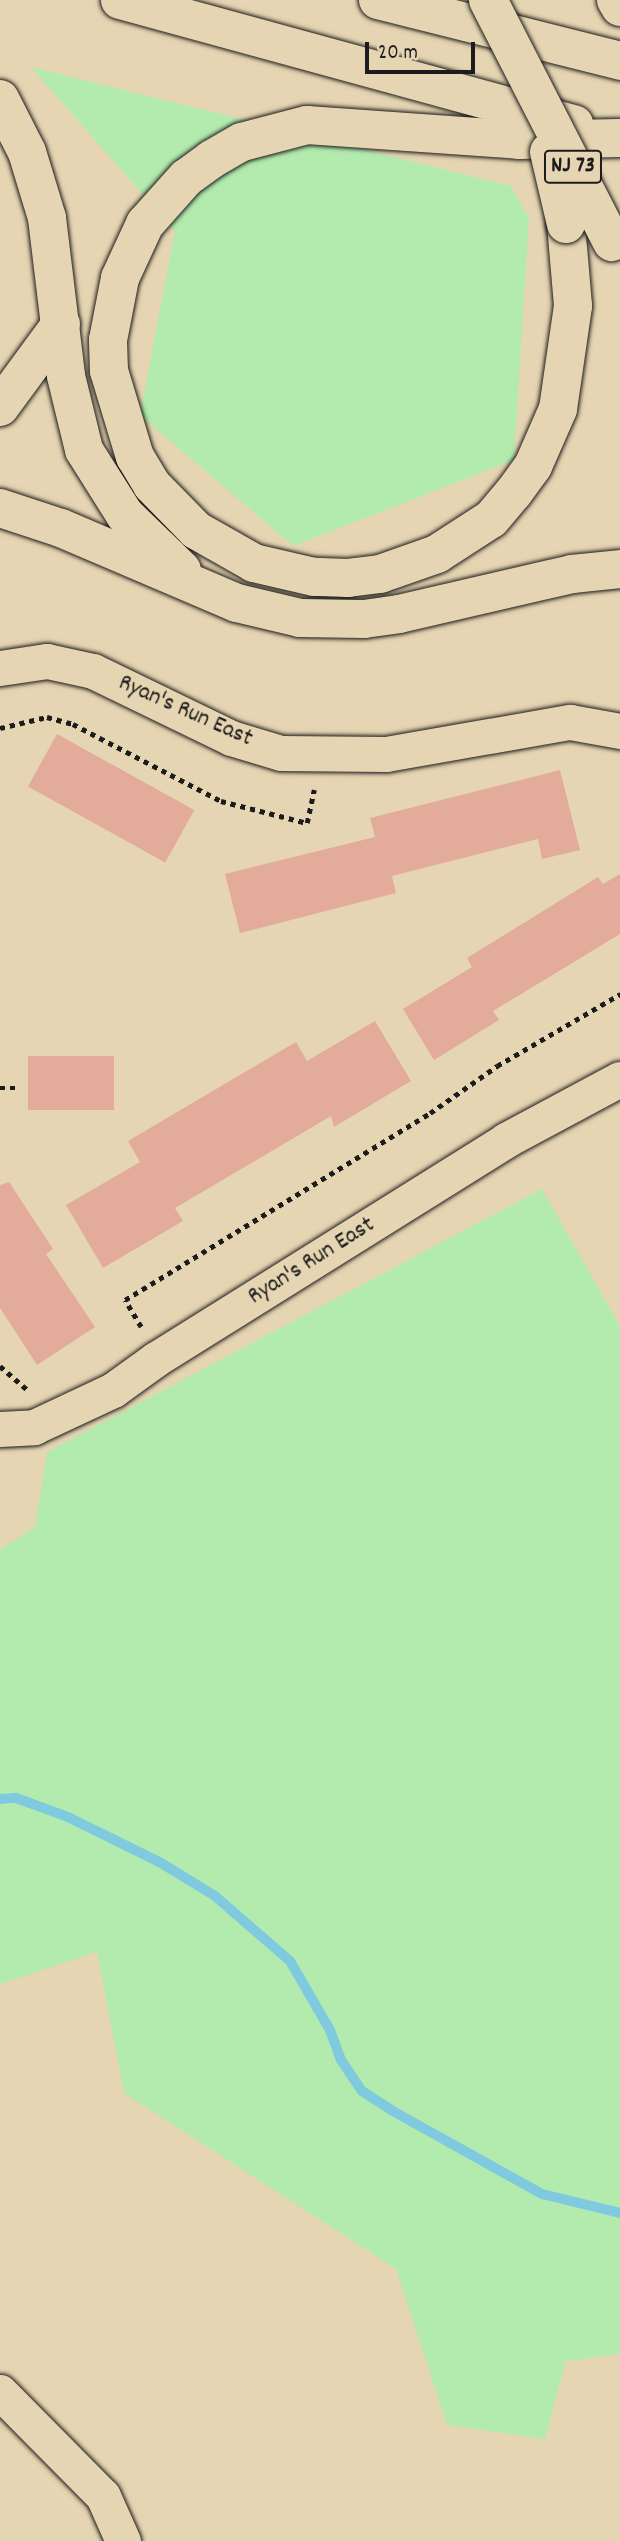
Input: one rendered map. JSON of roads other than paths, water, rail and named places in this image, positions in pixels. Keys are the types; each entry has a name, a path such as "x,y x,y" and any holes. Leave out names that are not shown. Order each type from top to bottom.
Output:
{"highway":[{"path":"120,0 620,137"},
{"path":"378,0 620,61"},
{"name":"NJ 73","path":"488,0 616,249"},
{"path":"615,0 620,8"},
{"path":"574,49 620,48"},
{"path":"534,92 566,223 572,266 571,341 558,409 526,474 491,519 437,554 380,574 348,578 304,575 254,563 196,530 152,485 135,457 109,371 108,340 114,299 145,223 186,178 242,142 307,125 519,140 620,137"},
{"path":"0,99 39,185 72,415 103,485 147,540 205,590"},
{"path":"0,407 61,324"},
{"path":"0,508 61,528 205,590 268,612 364,619 572,574 620,569"}],"street":[{"name":"Ryan's Run East","path":"0,668 47,661 93,671 231,738 281,753 386,754 570,722 620,731"},
{"name":"Ryan's Run East","path":"0,1429 34,1427 113,1390 156,1359 506,1140 620,1079"},
{"path":"0,2392 103,2496 123,2541"}],"waterway":[{"path":"0,1799 16,1798 68,1817 161,1863 215,1896 290,1961 330,2030 341,2060 362,2091 542,2194 620,2213"}]}
